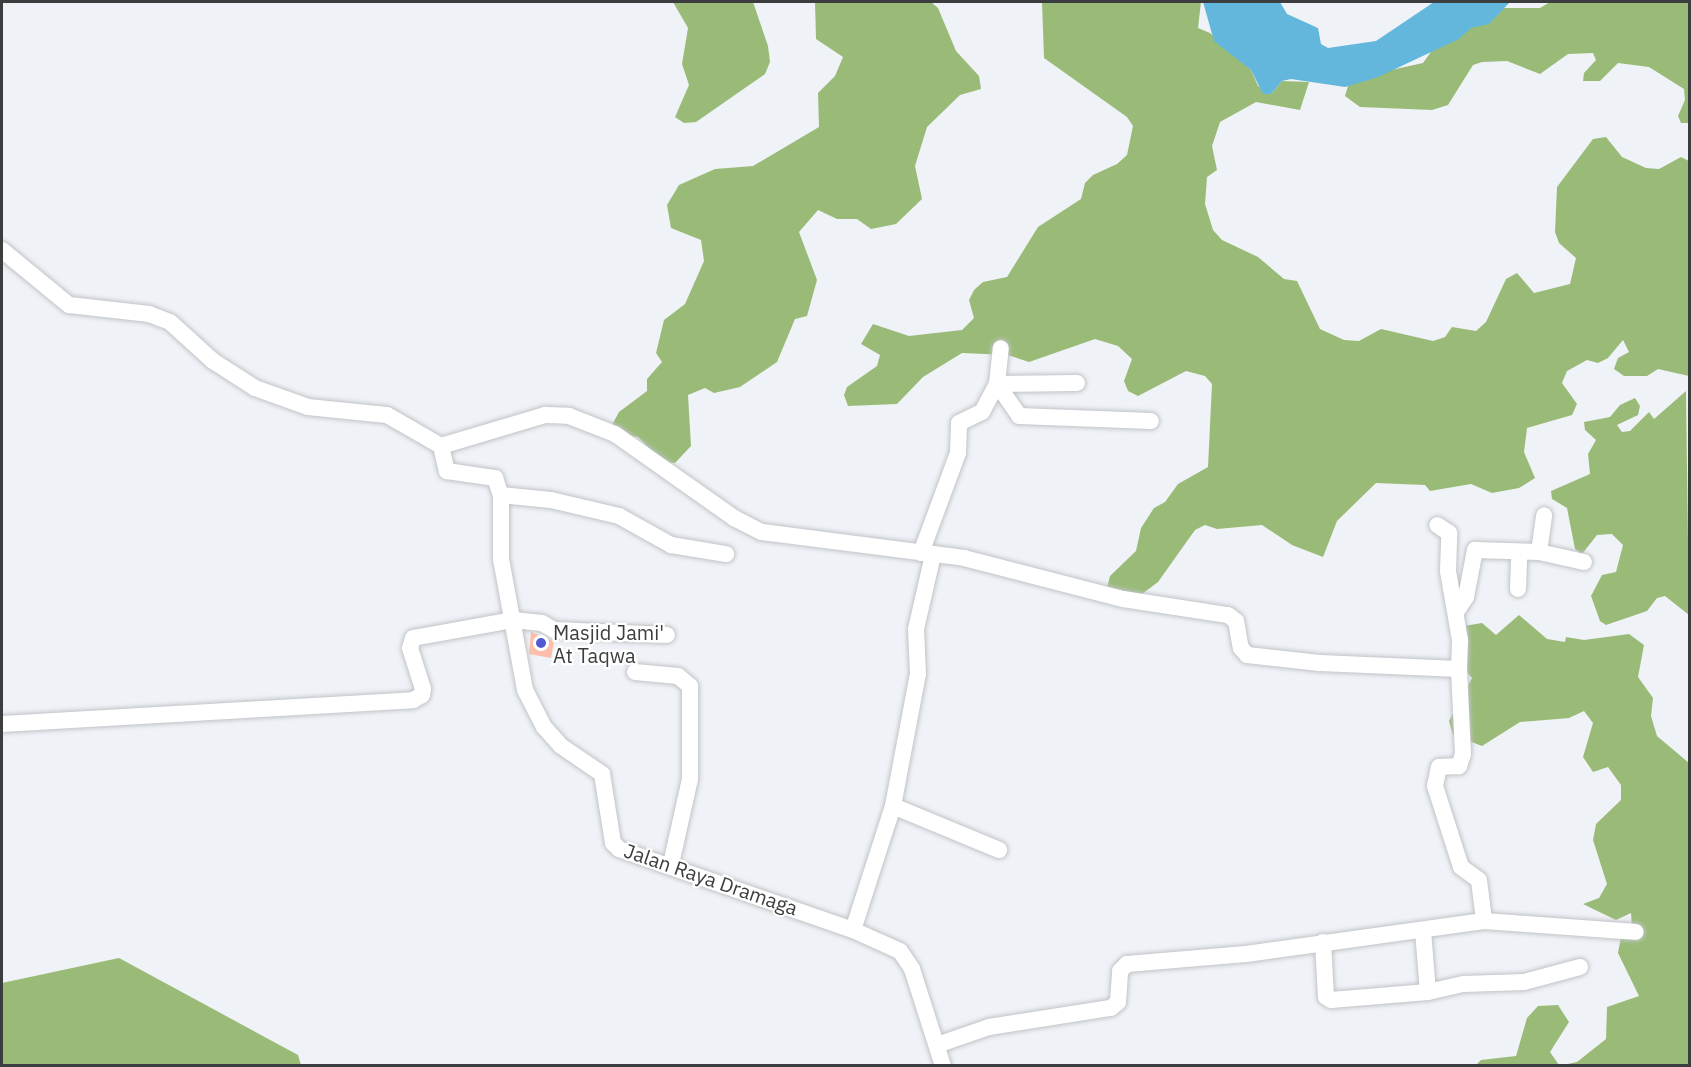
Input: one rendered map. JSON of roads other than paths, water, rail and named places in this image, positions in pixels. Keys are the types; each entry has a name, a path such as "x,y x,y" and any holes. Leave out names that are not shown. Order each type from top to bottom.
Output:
{"street":[{"path":"2,249 69,305 149,314 170,322 213,361 255,388 308,407 387,415 441,446 545,415 569,416 615,434 734,518 762,532 1002,566 1123,599 1228,615 1236,621 1241,648 1258,658 1459,669"},
{"path":"853,930 893,807 920,662 916,629 927,554 957,453 959,423 982,412 997,384 1001,348"},
{"path":"997,384 1077,383"},
{"path":"997,384 1019,416 1151,420"},
{"path":"441,446 447,471 495,478 501,495 610,513 671,545 726,554"},
{"name":"Jalan Raya Dramaga","path":"501,495 501,559 525,690 535,713 561,746 602,774 613,843 619,849 670,864 853,930 906,958 943,1065"},
{"path":"1539,552 1544,515"},
{"path":"1437,525 1449,533 1448,571 1456,612 1463,754 1459,766 1439,767 1435,786 1461,867 1479,880 1484,921"},
{"path":"1456,612 1466,597 1475,550 1539,552 1584,561"},
{"path":"1518,589 1519,552"},
{"path":"2,724 413,700 422,695 423,689 410,648 413,638 513,620 542,623 554,630 667,636"},
{"path":"635,672 678,676 690,687 690,779 670,864"},
{"path":"893,807 999,850"},
{"path":"937,1045 989,1027 1111,1008 1118,1002 1120,971 1127,964 1423,932 1484,921 1636,932"},
{"path":"1423,932 1428,992"},
{"path":"1323,942 1326,997 1331,1000 1428,992 1464,984 1524,982 1580,967"}],"water":[{"path":"1203,2 1280,2 1287,14 1318,28 1321,44 1328,48 1376,41 1434,2 1510,2 1489,24 1471,28 1459,39 1378,77 1345,87 1291,79 1282,81 1271,94 1263,94 1251,70 1214,41"}],"place":[{"name":"Masjid Jami' At Taqwa","path":"541,643"}]}
